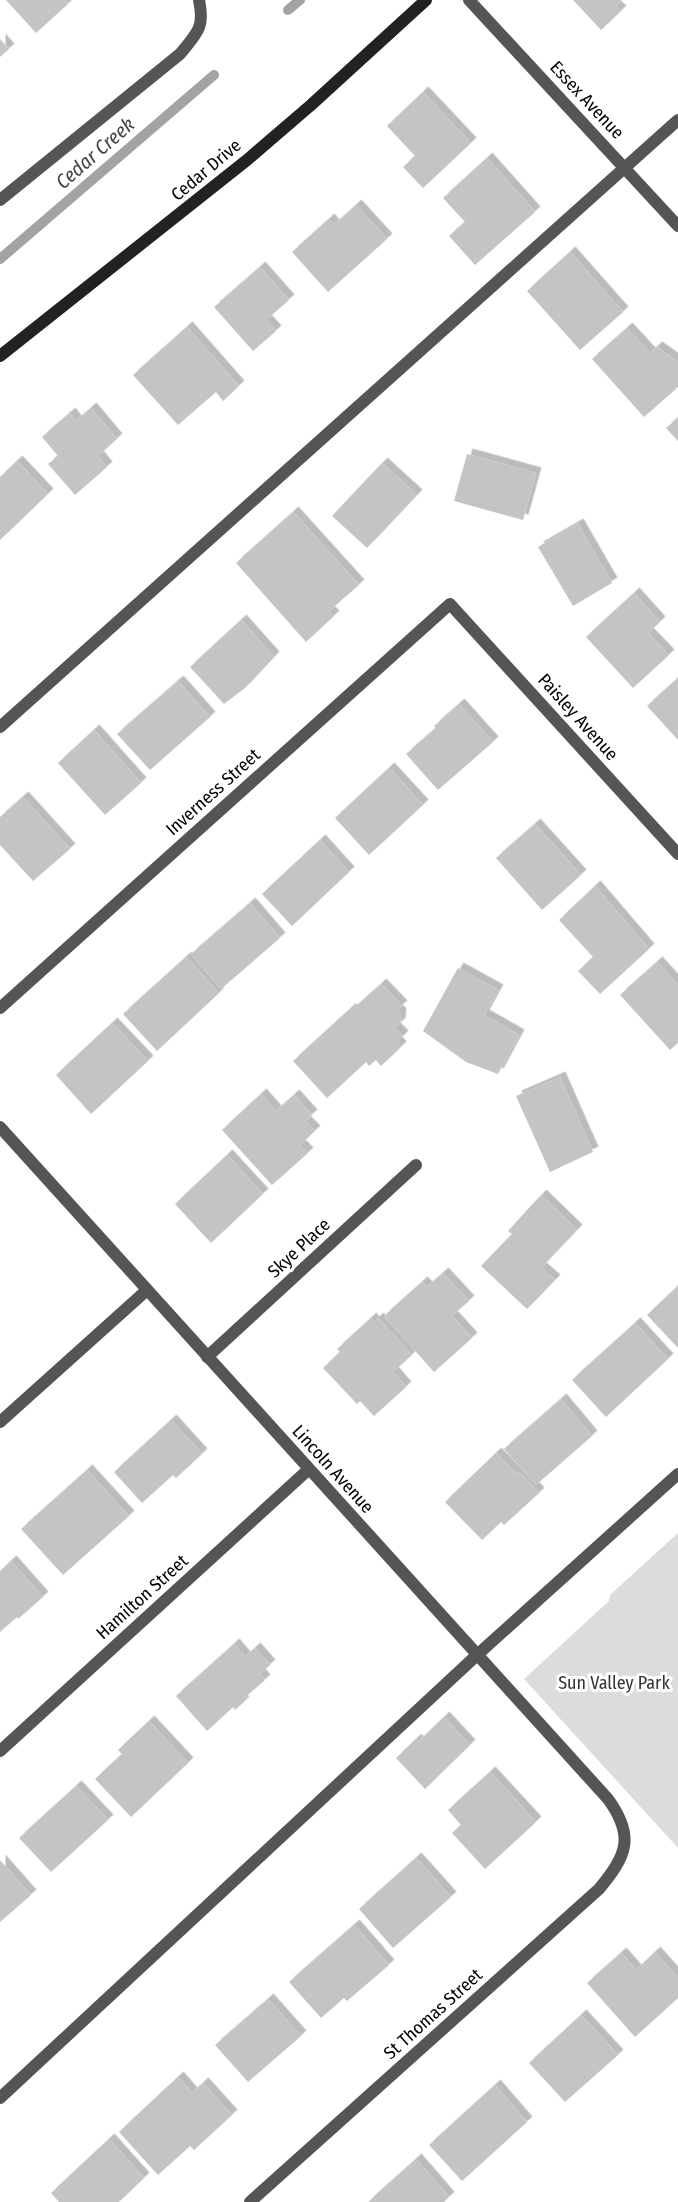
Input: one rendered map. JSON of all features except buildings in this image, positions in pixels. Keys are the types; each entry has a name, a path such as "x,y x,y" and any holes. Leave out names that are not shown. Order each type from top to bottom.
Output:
{"street":[{"path":"0,200 180,54 196,34 203,18 199,0"},
{"name":"Cedar Drive","path":"0,356 247,160 426,0"},
{"name":"Essex Avenue","path":"469,0 678,226"},
{"path":"0,727 678,120"},
{"name":"Paisley Avenue","path":"450,604 678,854"},
{"name":"Inverness Street","path":"0,1008 450,604"},
{"name":"Lincoln Avenue","path":"0,1127 608,1799 620,1815 625,1843"},
{"name":"Skye Place","path":"207,1357 416,1165"},
{"path":"0,1422 147,1290"},
{"name":"Hamilton Street","path":"0,1751 309,1469"},
{"path":"0,2098 477,1654 678,1474"},
{"name":"St Thomas Street","path":"250,2202 599,1889 613,1873 625,1843"}],"green space":[{"name":"Sun Valley Park","path":"678,1533 678,1848 524,1679 609,1601 610,1595"}],"waterway":[{"name":"Cedar Creek","path":"288,10 300,0"},
{"name":"Cedar Creek","path":"0,259 214,75"}]}
